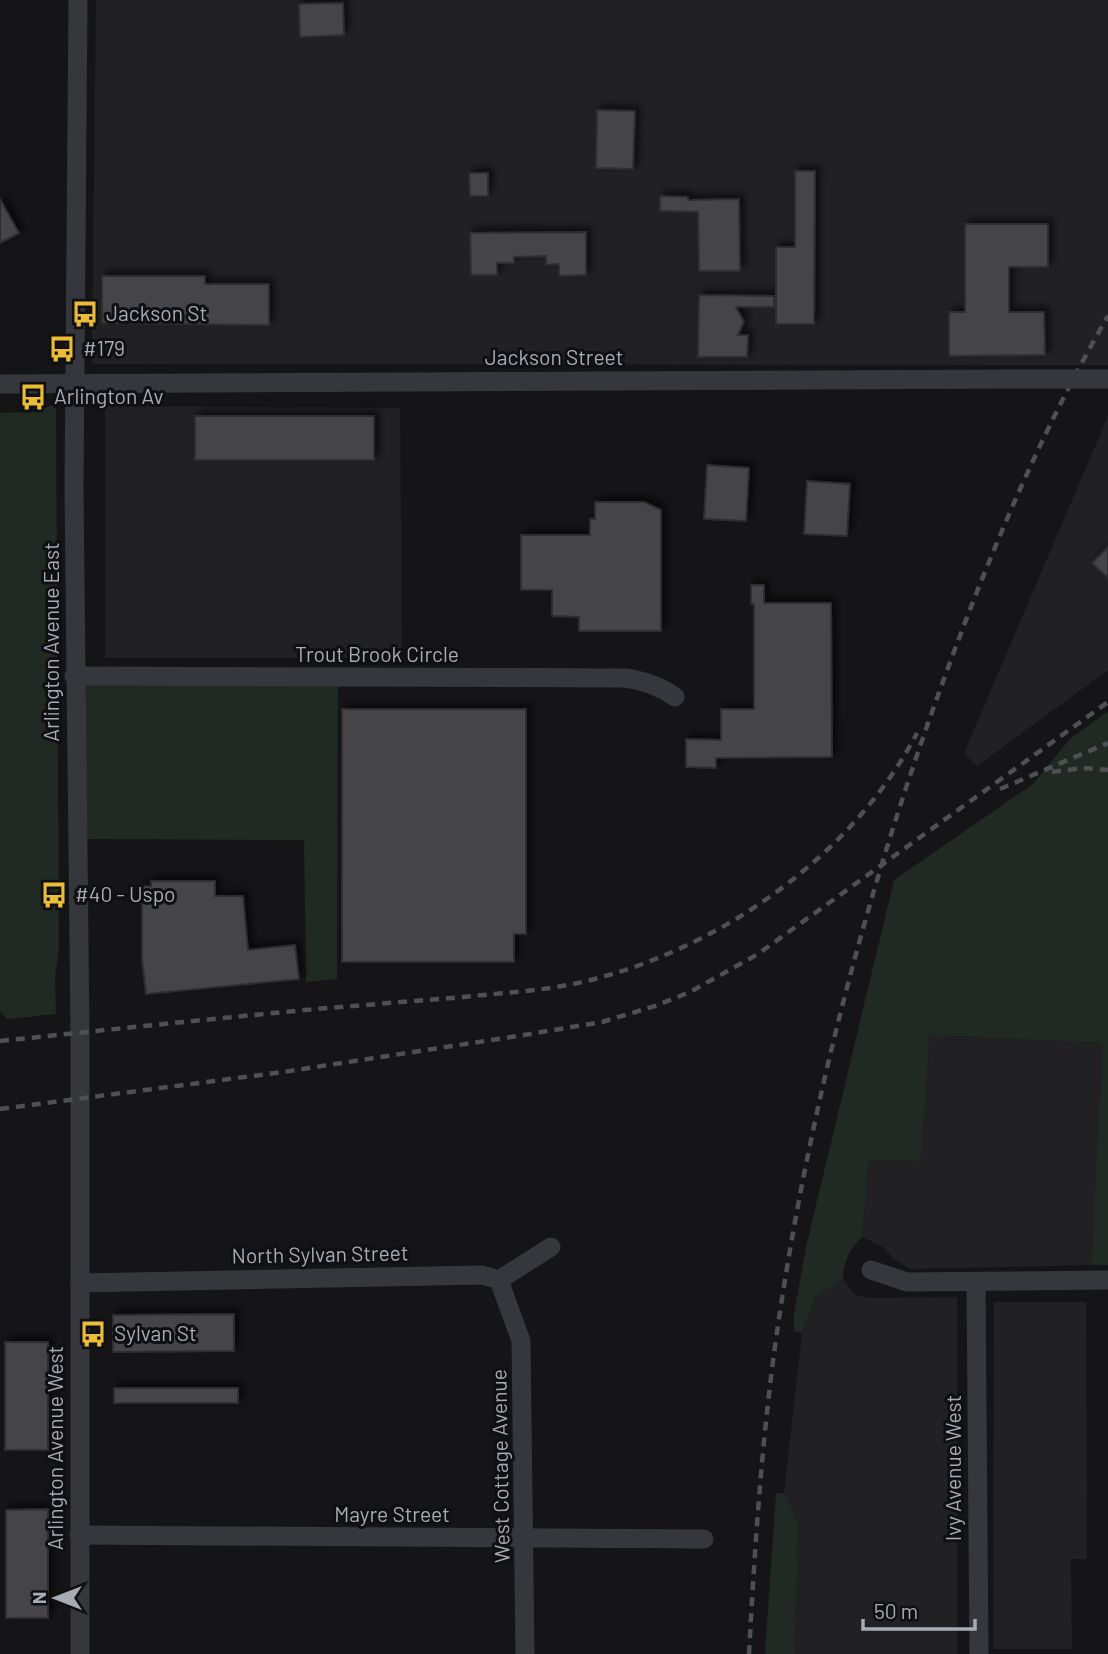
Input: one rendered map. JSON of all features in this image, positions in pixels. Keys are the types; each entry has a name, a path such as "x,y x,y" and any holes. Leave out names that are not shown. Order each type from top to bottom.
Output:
{"street":[{"name":"Arlington Avenue East","path":"78,0 74,676 80,1032 80,1283"},
{"name":"Jackson Street","path":"0,384 1108,379"},
{"name":"Trout Brook Circle","path":"74,676 626,678 652,684 676,697"},
{"path":"499,1280 551,1247"},
{"path":"871,1270 907,1282 1108,1280"},
{"name":"North Sylvan Street","path":"80,1283 482,1275 499,1280"},
{"name":"West Cottage Avenue","path":"499,1280 522,1341 525,1654"},
{"name":"Ivy Avenue West","path":"976,1282 979,1654"},
{"name":"Arlington Avenue West","path":"80,1283 80,1654"},
{"name":"Mayre Street","path":"79,1535 704,1539"}],"shaded area":[{"path":"96,0 1108,0 1108,365 92,364"},
{"path":"52,405 56,410 59,949 55,976 56,1014 7,1019 0,1011 0,413 33,412"},
{"path":"105,406 400,408 402,658 105,658"},
{"path":"1108,416 1108,670 977,766 964,753"},
{"path":"74,676 338,677 337,979 306,982 304,840 76,839"},
{"path":"1108,711 1108,1265 1091,1265 1103,1043 930,1035 921,1161 869,1160 862,1237 848,1256 843,1279 815,1297 802,1333 794,1331 794,1314 806,1247 894,880 1033,784 1070,739"},
{"path":"930,1035 1104,1043 1091,1265 910,1269 894,1259 882,1246 862,1237 869,1160 921,1161"},
{"path":"843,1279 855,1295 871,1298 957,1297 957,1654 795,1654 798,1522 784,1493 802,1333 815,1297"},
{"path":"994,1302 1086,1302 1087,1559 1071,1559 1072,1649 993,1649"},
{"path":"776,1493 784,1493 798,1522 795,1654 765,1654"}],"building":[{"path":"343,3 344,35 300,37 299,4"},
{"path":"597,110 635,111 633,169 596,168"},
{"path":"795,171 815,171 814,324 776,324 776,247 795,247"},
{"path":"469,173 488,173 488,196 470,196"},
{"path":"660,196 688,197 688,200 739,199 740,271 699,271 698,212 660,211"},
{"path":"0,199 19,233 0,243"},
{"path":"965,224 1048,224 1048,267 1009,267 1009,312 1044,312 1045,355 949,356 949,312 965,312"},
{"path":"586,232 586,275 559,276 559,264 546,265 546,256 514,257 514,263 497,263 497,275 471,275 470,233"},
{"path":"102,276 205,276 205,284 269,284 269,325 102,323"},
{"path":"699,295 774,296 774,307 736,307 744,322 738,335 748,335 747,357 698,357"},
{"path":"195,416 374,416 374,460 195,460"},
{"path":"707,465 749,468 746,521 704,519"},
{"path":"807,481 850,484 847,536 804,534"},
{"path":"595,502 644,502 661,510 661,631 579,631 579,617 552,616 552,590 521,590 521,535 590,535 590,519 595,519"},
{"path":"1108,547 1108,578 1092,563"},
{"path":"751,585 764,585 764,603 831,603 832,757 716,758 716,768 686,767 686,739 721,740 721,709 754,709 754,604 751,604"},
{"path":"342,709 526,709 526,934 514,934 514,962 342,962"},
{"path":"151,881 215,881 215,896 243,896 248,950 295,945 299,979 146,994 142,959 142,886 151,886"},
{"path":"234,1314 234,1351 113,1352 113,1315"},
{"path":"5,1342 48,1342 48,1450 5,1450"},
{"path":"114,1388 238,1388 238,1403 114,1403"},
{"path":"48,1509 48,1618 6,1618 6,1510"}],"railway":[{"path":"749,1654 763,1448 772,1366 806,1162 843,1002 888,843 959,639 1037,451 1108,316"},
{"path":"0,1109 283,1072 524,1035 602,1022 655,1006 690,992 758,954 1108,702"},
{"path":"0,1041 535,990 578,983 629,969 679,949 728,924 774,894 817,859 856,821 889,778 917,733"},
{"path":"1000,789 1108,743"},
{"path":"1052,772 1083,768 1108,770"}],"place":[{"name":"Jackson St","path":"85,314"},
{"name":"#179","path":"62,349"},
{"name":"Arlington Av","path":"33,397"},
{"name":"#40 - Uspo","path":"54,895"},
{"name":"Sylvan St","path":"93,1334"}]}
